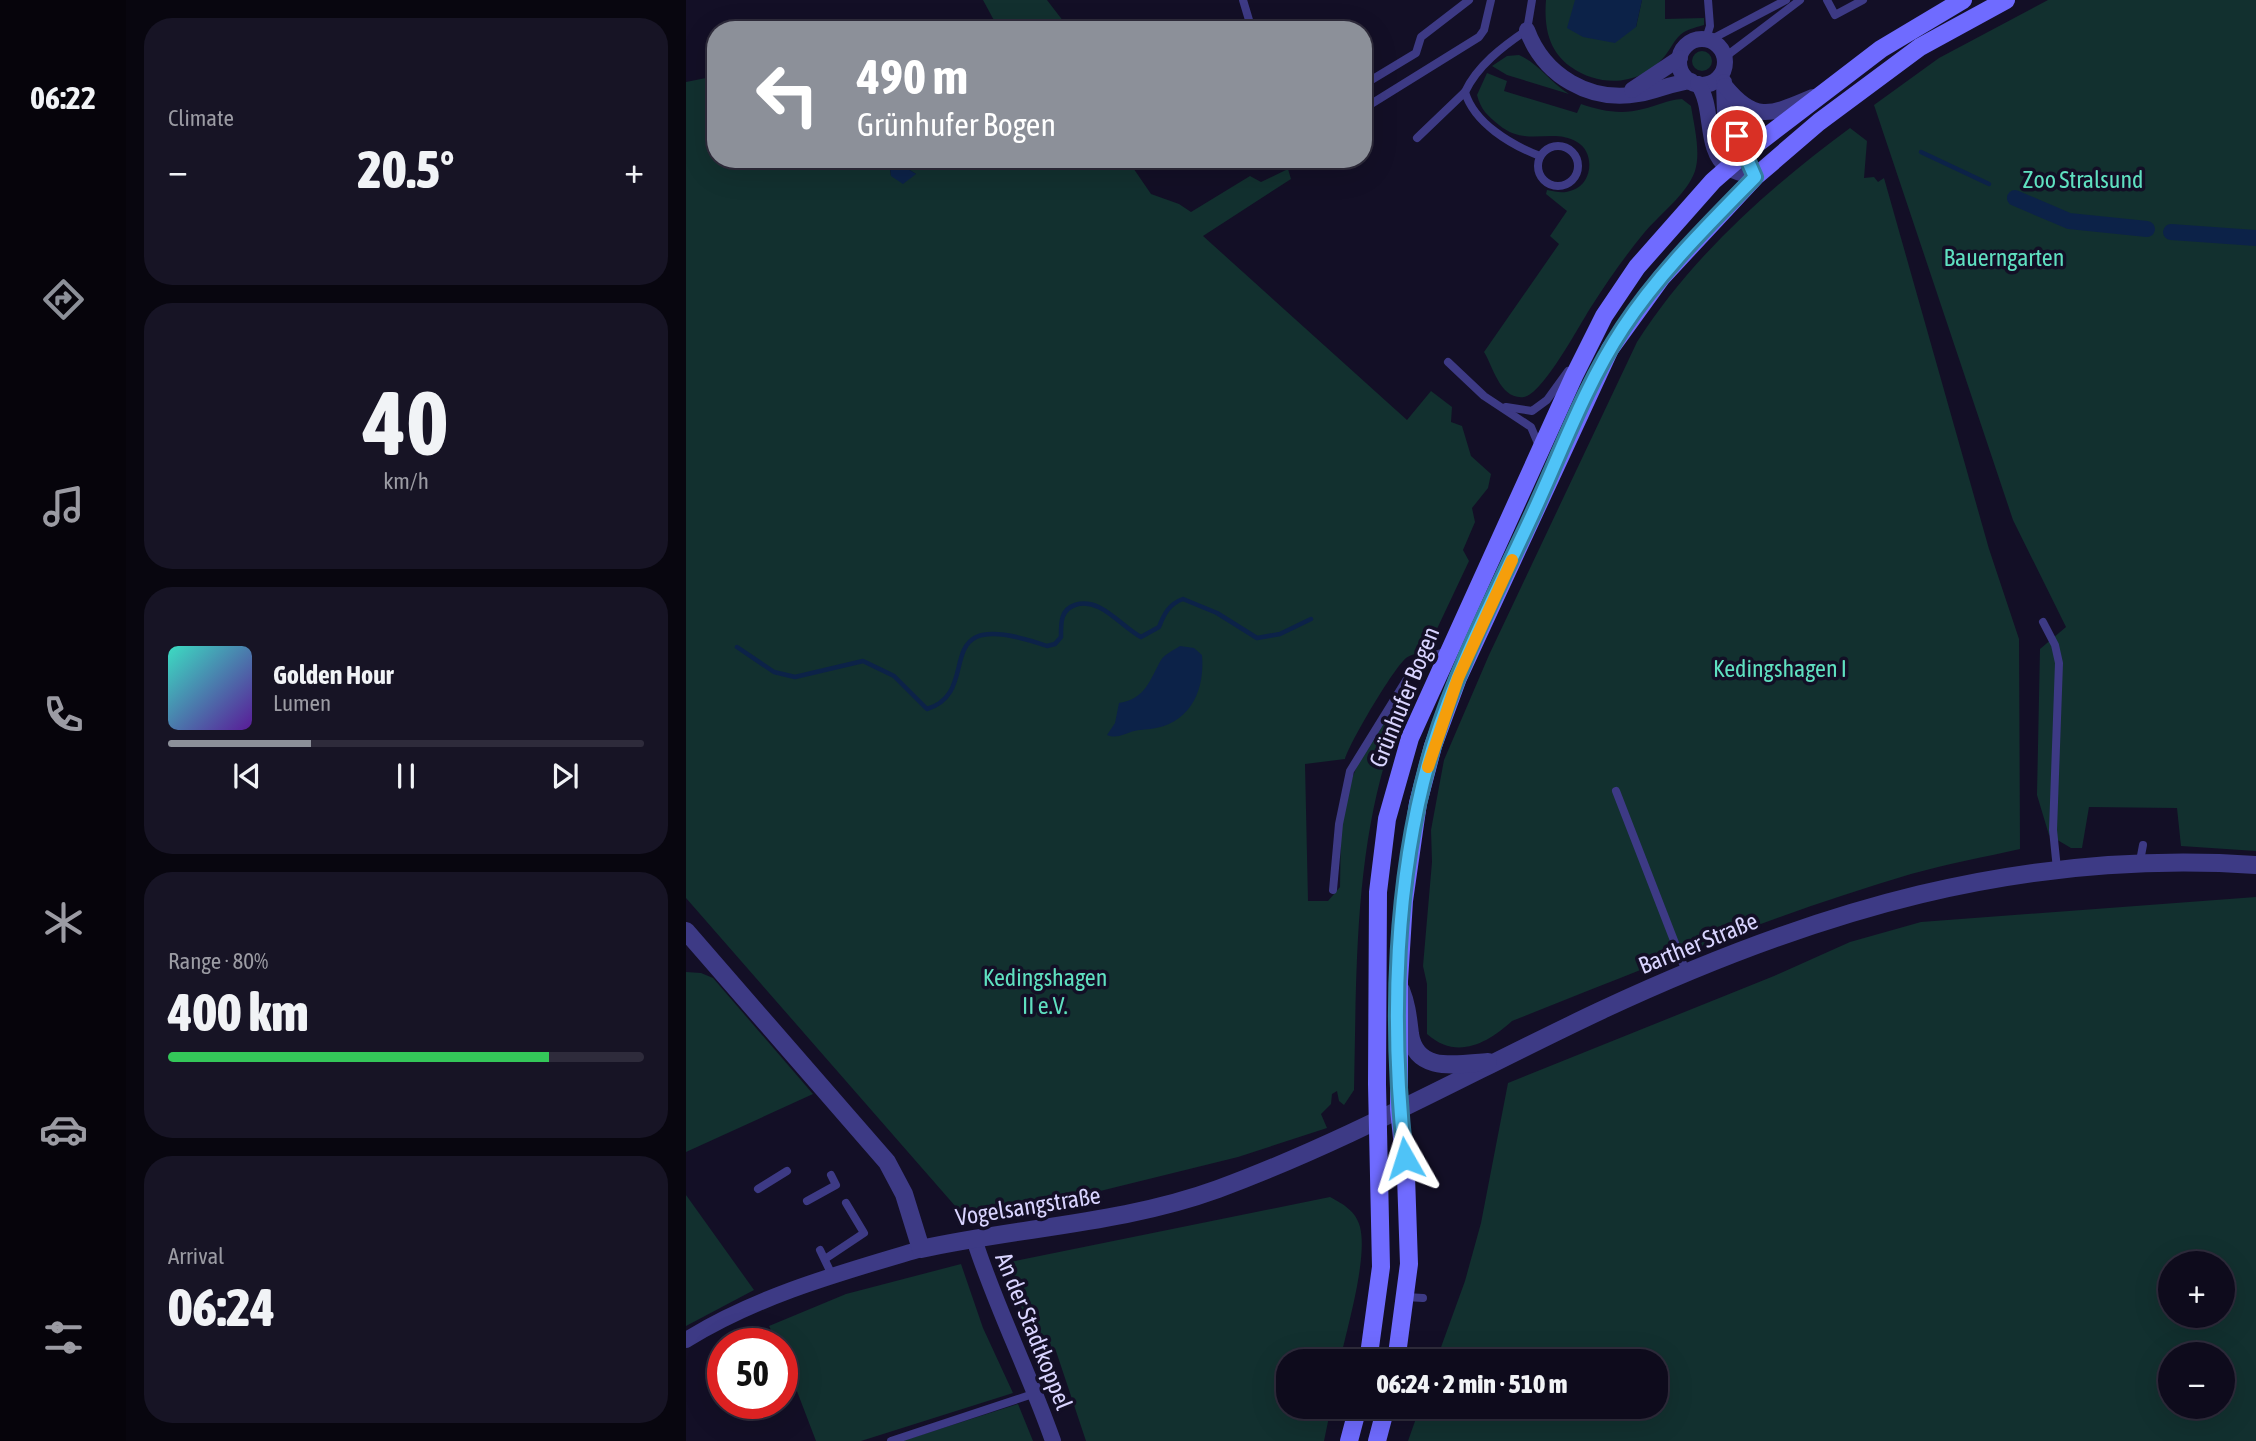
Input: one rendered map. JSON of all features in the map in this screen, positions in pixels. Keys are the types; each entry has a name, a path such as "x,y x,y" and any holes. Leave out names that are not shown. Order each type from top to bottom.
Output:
{"main road":[{"name":"Grünhufer Bogen","path":"1370,1349 1381,1267 1377,934 1382,851 1400,768 1448,650 1584,355 1604,316 1637,267 1728,167 1745,153 1881,49 1963,0"},
{"name":"Grünhufer Bogen","path":"1400,1349 1415,1298 1399,1109 1399,987 1404,901 1419,803 1433,746 1463,667 1610,349 1662,277 1755,177 1787,148 1893,65 1948,30 2006,0"},
{"path":"1349,1441 1355,1419"},
{"path":"1377,1441 1383,1419"}],"street":[{"path":"1527,30 1538,52 1559,77 1594,93 1637,95 1664,85 1712,82 1724,71"},
{"path":"1628,94 1680,58 1689,43 1708,40 1721,50 1725,114 1755,177"},
{"path":"1680,58 1682,71 1694,83 1708,105 1713,144 1728,167 1755,177"},
{"name":"Grünhufer Bogen","path":"1724,71 1746,109 1765,114 1780,111 1825,92"},
{"name":"Barther Straße","path":"1378,1120 1604,1009 1782,935 1849,912 1969,882 2142,853 2256,865"},
{"path":"686,931 887,1162 904,1194 921,1249"},
{"path":"1399,987 1407,1004 1412,1045 1420,1057 1439,1065 1494,1062"},
{"name":"Vogelsangstraße","path":"686,1340 718,1320 768,1298 832,1275 921,1249 1106,1220 1164,1206 1264,1171 1378,1120"},
{"name":"An der Stadtkoppel","path":"974,1239 1001,1318 1036,1393 1053,1441"}],"lane":[{"path":"1243,0 1249,21"},
{"path":"1372,80 1416,53 1421,37 1469,0"},
{"path":"1372,103 1479,37 1484,30 1491,0"},
{"path":"1417,138 1465,92 1472,78 1508,43 1527,30 1532,0"},
{"path":"1708,0 1708,40"},
{"path":"1708,40 1786,0"},
{"path":"1724,71 1800,0"},
{"path":"1827,0 1835,15 1863,0"},
{"path":"1465,92 1476,112 1493,130 1521,149 1540,156"},
{"path":"1556,145 1569,149 1577,159 1577,173 1568,183 1549,184 1538,169 1540,156 1556,145"},
{"path":"1484,396 1507,407 1532,411 1547,400 1584,355"},
{"path":"1448,362 1484,396 1536,432 1539,452"},
{"path":"2043,622 2055,645 2059,663 2053,830 2057,869"},
{"path":"1333,890 1339,824 1350,771 1413,668 1427,658 1448,650"},
{"path":"1616,791 1687,974"},
{"path":"758,1189 787,1171"},
{"path":"807,1201 836,1185 831,1175"},
{"path":"825,1259 864,1233 846,1203"},
{"path":"820,1250 832,1275"},
{"path":"891,1441 1036,1393"}],"green space":[{"path":"983,0 1047,0 1063,21 994,21"},
{"path":"1546,0 1575,0 1575,5 1636,27 1642,0 1665,0 1665,19 1704,18 1704,25 1681,34 1658,64 1647,72 1622,80 1596,79 1563,61 1552,46 1547,28"},
{"name":"Zoo Stralsund","path":"2048,0 2256,0 2256,851 2181,846 2177,808 2089,807 2082,848 2071,848 2049,835 2037,795 2040,649 2066,627 2013,520 1874,105 1939,58"},
{"path":"1702,51 1709,54 1712,61 1709,68 1702,71 1695,68 1692,61 1695,54"},
{"path":"1519,55 1533,63 1569,94 1507,75 1492,66 1507,56"},
{"path":"1487,73 1507,81 1504,91 1577,113 1581,104 1627,112 1682,99 1691,106 1696,138 1697,164 1686,188 1630,251 1551,372 1532,393 1524,397 1516,397 1503,388 1484,352 1559,244 1550,236 1567,211 1546,194 1547,190 1566,192 1580,186 1588,174 1589,160 1583,147 1568,138 1519,135 1509,132 1495,121 1483,108 1477,95"},
{"name":"Kedingshagen II e.V.","path":"707,78 707,168 890,168 891,176 916,174 909,168 1133,168 1151,194 1179,204 1191,212 1250,176 1261,182 1288,169 1291,179 1203,236 1407,420 1431,391 1452,407 1451,422 1462,426 1471,456 1491,474 1488,488 1472,508 1475,522 1463,550 1469,561 1427,650 1408,657 1400,665 1372,706 1345,759 1305,764 1308,901 1328,901 1340,887 1341,824 1350,783 1360,759 1409,683 1414,686 1394,734 1379,783 1369,833 1358,935 1354,1090 1344,1105 1339,1101 1337,1091 1332,1094 1331,1104 1321,1114 1327,1128 1238,1157 970,1223 686,898 686,82"},
{"name":"Kedingshagen I","path":"1850,128 1867,141 1864,178 1874,177 1878,182 1884,178 1989,549 2019,639 2020,849 1911,874 1760,924 1512,1021 1492,1036 1471,1046 1449,1046 1438,1042 1427,1034 1427,984 1423,966 1432,862 1431,830 1444,760 1489,655 1637,342 1707,252 1762,199"},
{"path":"2256,897 2256,1441 1408,1441 1416,1419 1668,1419 1668,1349 1440,1349 1465,1281 1481,1223 1508,1083 1774,976 1850,942 1921,922"},
{"path":"686,972 701,973 713,978 813,1094 686,1152"},
{"path":"686,1195 754,1290 686,1326"},
{"path":"1330,1197 1352,1212 1360,1227 1362,1240 1359,1274 1343,1349 1276,1349 1276,1419 1329,1419 1324,1441 1086,1441 1056,1351 1037,1341 1008,1279 1010,1262"},
{"path":"961,1264 983,1328 1013,1393 861,1441 816,1441 798,1394 798,1328 769,1326 846,1294"},
{"path":"1018,1404 1033,1441 902,1441"}],"water":[{"path":"1575,0 1642,0 1636,27 1615,43 1583,37 1567,28"},
{"path":"890,168 909,168 916,174 903,184 891,176"},
{"path":"1180,646 1194,648 1202,655 1198,691 1187,711 1168,724 1153,729 1117,736 1107,735 1115,723 1119,703 1141,693 1163,658"}],"waterway":[{"path":"1921,152 1989,184"},
{"path":"2015,198 2069,221 2147,229"},
{"path":"2171,232 2256,238"},
{"path":"737,647 774,672 795,677 863,661 894,676 927,709 944,699 953,685 962,654 969,642 984,635 1008,635 1047,646 1055,644 1061,637 1061,622 1066,610 1075,605 1102,608 1141,637 1159,627 1168,610 1183,599 1217,613 1257,638 1280,634 1311,619"}],"slow traffic":[{"path":"1428,767 1458,678 1512,560"}],"route":[{"path":"1405,1158 1399,1109 1400,968 1404,901 1419,803 1433,746 1458,678 1610,349 1624,326 1662,277 1755,177 1737,136"}],"park label":[{"name":"Bauerngarten","path":"2004,257"}]}
